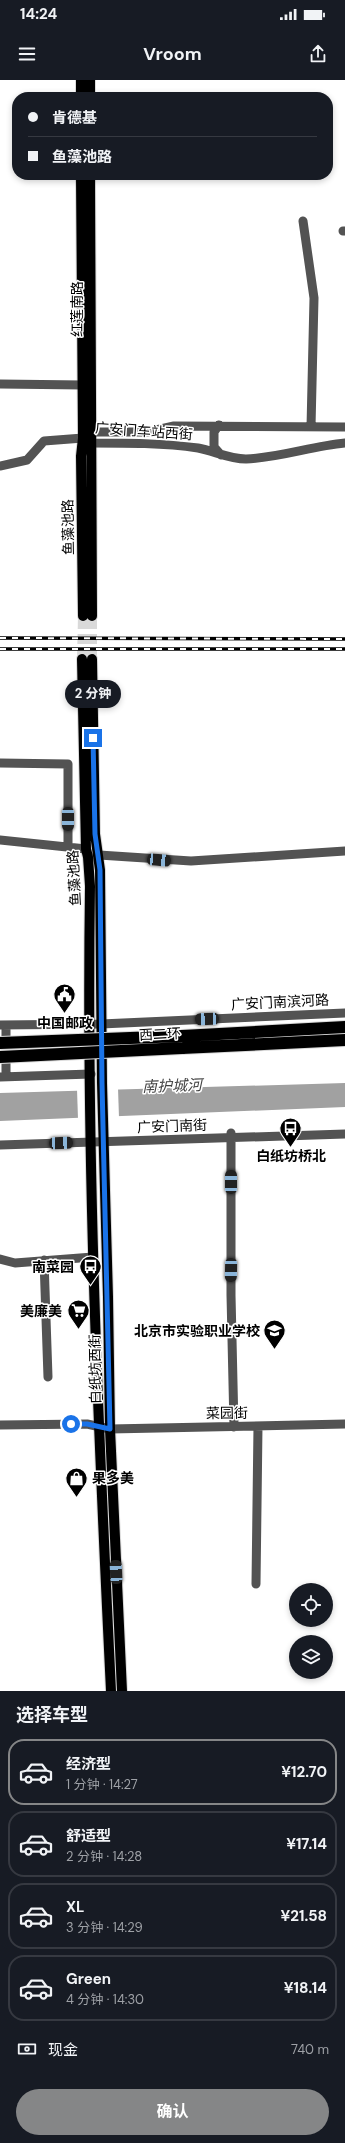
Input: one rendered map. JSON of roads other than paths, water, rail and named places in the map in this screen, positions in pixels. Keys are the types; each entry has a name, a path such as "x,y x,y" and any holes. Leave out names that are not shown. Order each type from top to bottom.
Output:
{"highway":[{"name":"西二环","path":"0,1043 182,1036 345,1027"},
{"name":"西二环","path":"0,1057 345,1040"}],"main road":[{"path":"81,80 81,92"},
{"path":"90,80 90,92"},
{"name":"红莲南路","path":"81,180 83,385 87,441"},
{"name":"红莲南路","path":"87,441 92,432 90,180"},
{"name":"鱼藻池路","path":"87,441 81,456 87,616"},
{"name":"鱼藻池路","path":"90,1024 90,886 86,849 87,659 95,834 99,855 101,1024"},
{"path":"90,1024 91,1079"},
{"name":"白纸坊西街","path":"101,1024 110,1429 122,1691"},
{"name":"白纸坊西街","path":"91,1079 98,1426 111,1691"}],"street":[{"path":"303,221 314,298 311,427"},
{"path":"0,384 83,385"},
{"path":"218,425 214,432 213,440 214,447 221,455"},
{"name":"广安门车站西街","path":"92,432 147,432 174,426 218,425 345,427"},
{"name":"广安门车站西街","path":"0,466 27,460 44,441 87,441 169,445 200,449 243,459 262,458 345,443"},
{"path":"0,763 68,764 68,847"},
{"path":"0,840 86,849"},
{"path":"99,855 191,861 345,851"},
{"name":"广安门南滨河路","path":"3,1024 101,1024 345,1013"},
{"path":"3,1024 3,1077 91,1079"},
{"name":"广安门南街","path":"231,1135 345,1129"},
{"name":"广安门南街","path":"0,1139 91,1135 345,1134"},
{"name":"广安门南街","path":"0,1145 91,1135"},
{"path":"231,1135 231,1295 234,1427"},
{"path":"0,1260 15,1263 94,1257"},
{"path":"44,1260 48,1377"},
{"name":"菜园街","path":"0,1425 87,1424 110,1429 345,1424"},
{"path":"256,1584 258,1426"}],"tunnel":[{"path":"82,659 83,616"},
{"path":"92,616 92,659"}],"railway":[{"path":"0,638 345,639"},
{"path":"0,649 345,649"}],"place":[{"name":"中国邮政","path":"65,1014"},
{"name":"白纸坊桥北","path":"291,1148"},
{"name":"南菜园","path":"90,1286"},
{"name":"美廉美","path":"78,1330"},
{"name":"北京市实验职业学校","path":"275,1350"},
{"name":"果多美","path":"76,1498"}],"water label":[{"name":"南护城河","path":"172,1086"}]}
